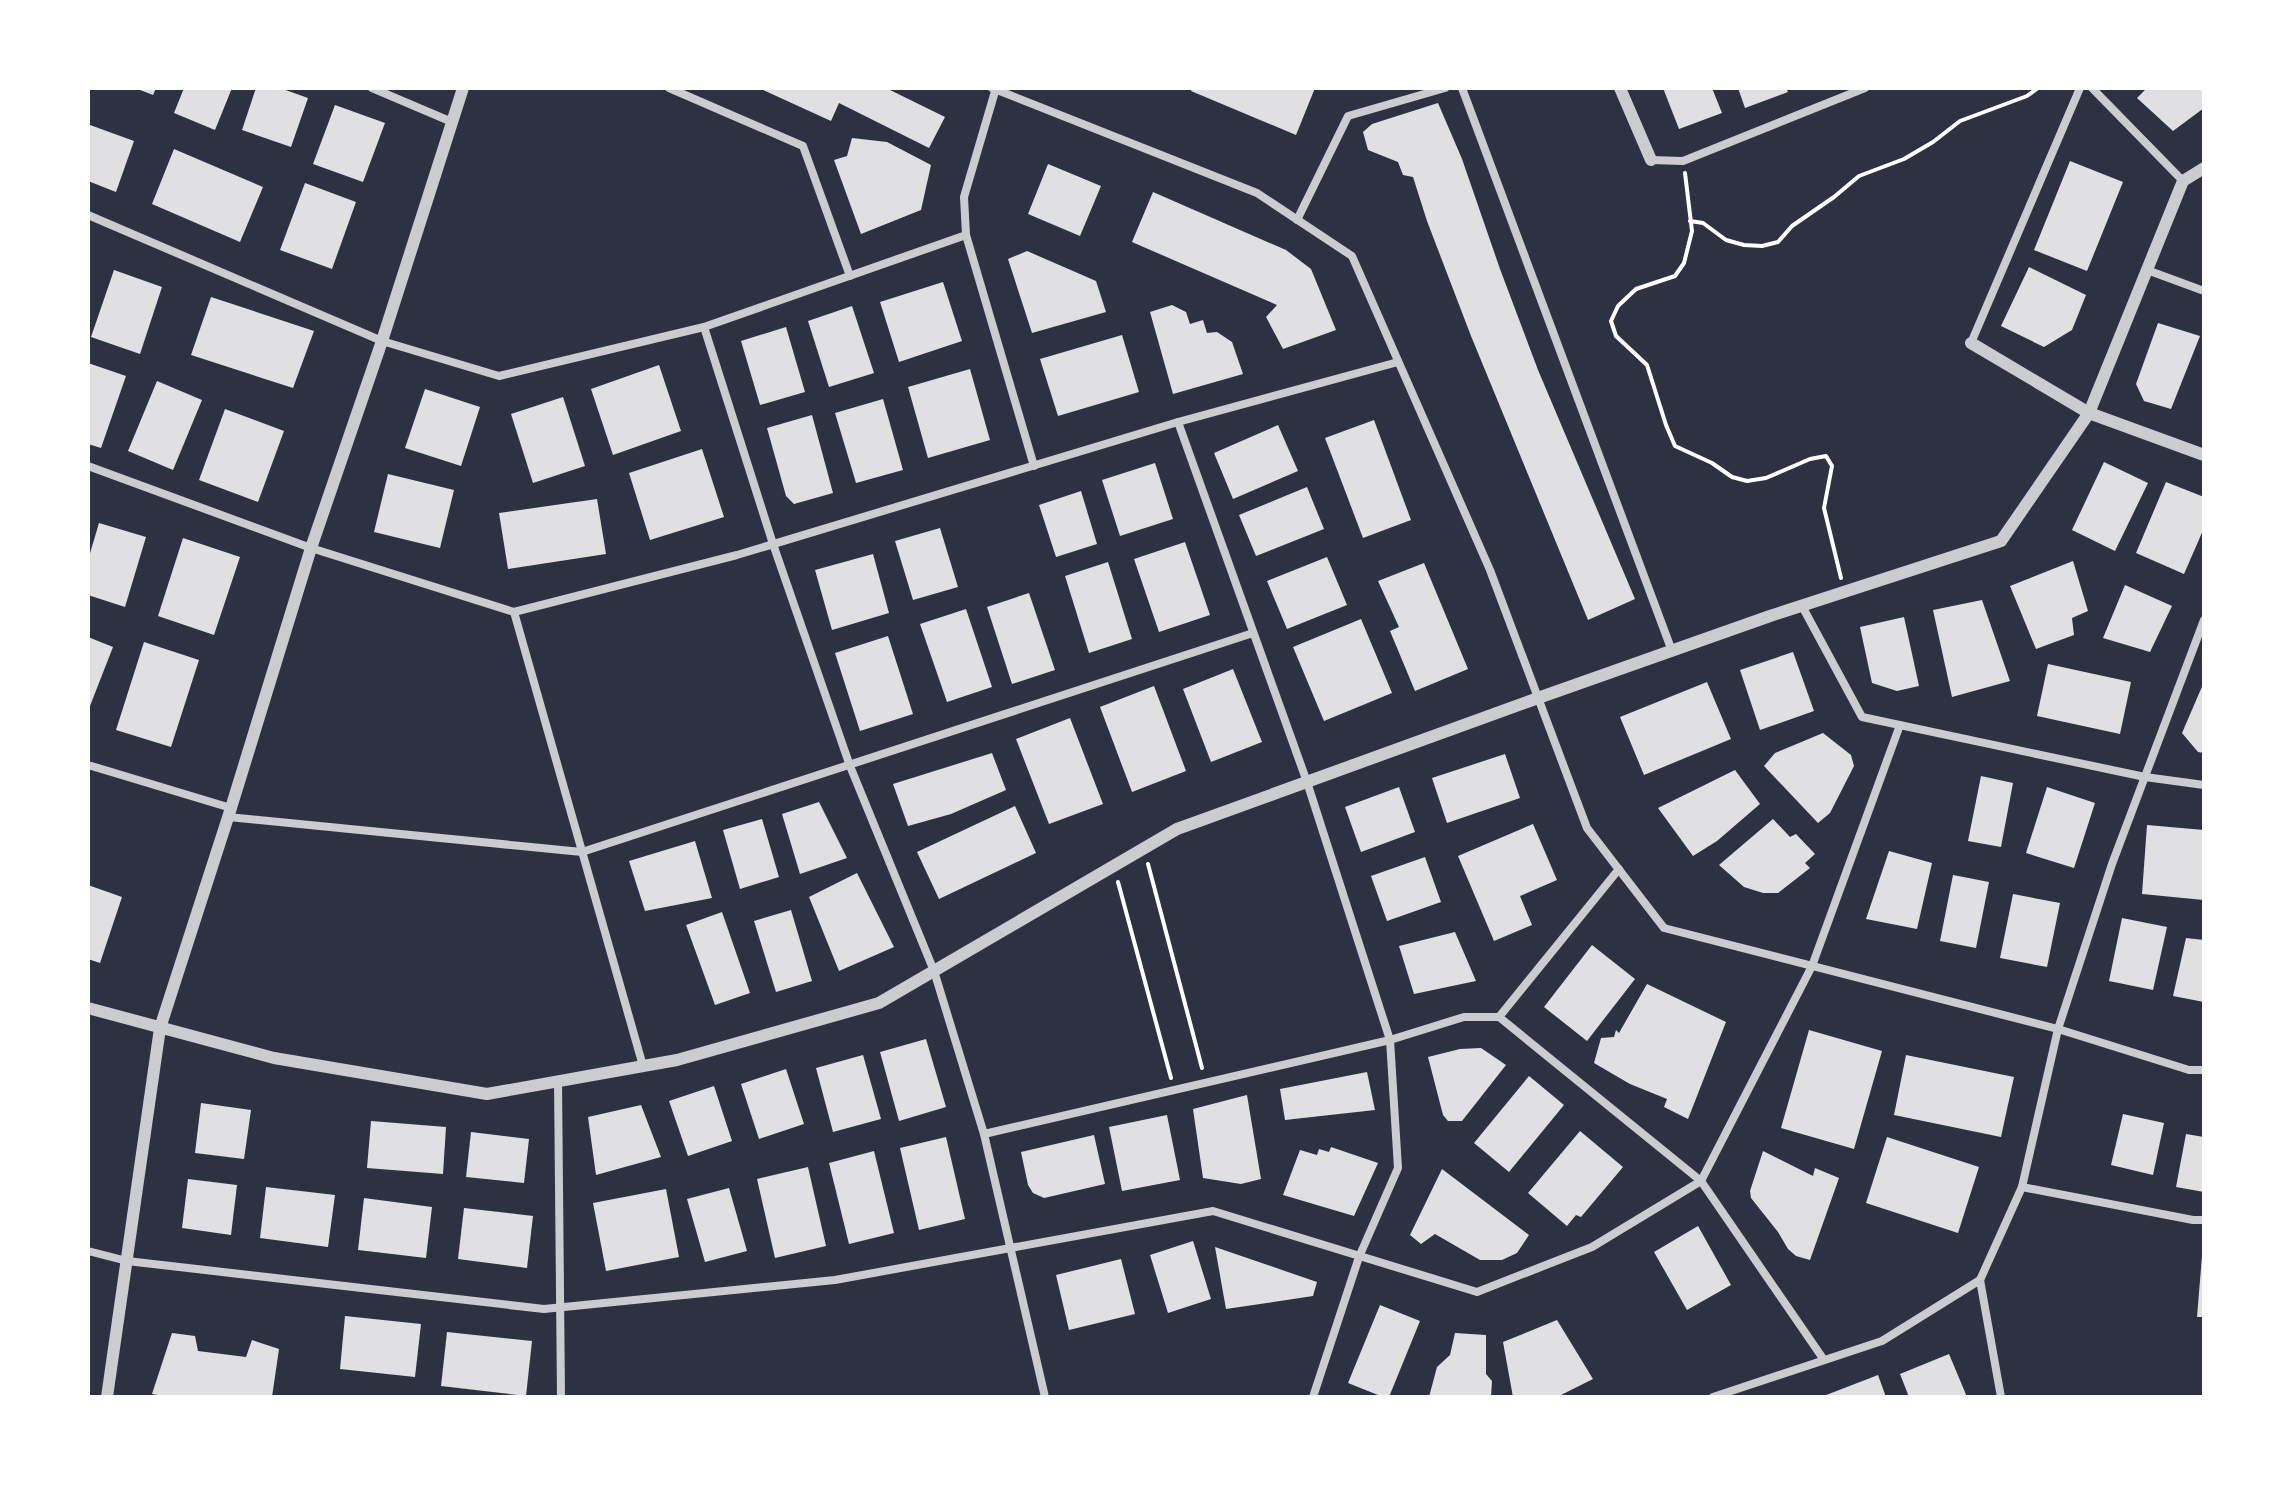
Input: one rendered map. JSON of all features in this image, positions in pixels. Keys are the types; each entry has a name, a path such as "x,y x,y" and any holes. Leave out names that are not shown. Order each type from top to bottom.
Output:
{"street":[{"path":"372,88 452,122"},
{"path":"107,1397 160,1028 311,548 382,341 463,88"},
{"path":"669,88 803,146 850,276"},
{"path":"1034,466 966,235 964,197 994,88 1257,193 1352,256 1490,570 1587,828 1664,928 2058,1029 2189,1070 2204,1070"},
{"path":"1297,220 1348,116 1445,88"},
{"path":"1462,88 1672,651"},
{"path":"1620,88 1651,160 1683,161 1865,88"},
{"path":"2080,88 1971,343 2089,413 2204,455"},
{"path":"2092,88 2183,181"},
{"path":"88,1008 274,1058 487,1094 677,1060 879,1003 1177,829 1672,651 2001,541 2089,413 2183,181 2204,168"},
{"path":"88,215 382,341 499,376 704,327 966,235"},
{"path":"2147,270 2204,291"},
{"path":"704,327 773,544 850,766 934,971 984,1134 1045,1397"},
{"path":"88,466 311,548 514,612 773,544 1178,422 1398,362"},
{"path":"1178,422 1307,782 1390,1040 1398,1168 1359,1257 1313,1397"},
{"path":"1802,606 1862,717 2145,777 2204,785"},
{"path":"514,612 643,1066"},
{"path":"1713,1397 1882,1341 1980,1280 2022,1187 2058,1029 2112,864 2204,620"},
{"path":"88,765 230,812 582,852 1253,633"},
{"path":"88,1251 127,1261 544,1309 835,1280 1213,1211 1477,1292 1592,1247 1701,1181 1812,966 1900,725"},
{"path":"1499,1017 1619,869"},
{"path":"984,1134 1390,1040 1464,1017 1499,1017 1701,1181 1824,1360"},
{"path":"558,1081 561,1397"},
{"path":"2022,1187 2204,1220"},
{"path":"1980,1280 2001,1397"}],"path":[{"path":"1690,221 1703,223 1726,240 1744,245 1762,246 1778,242 1792,226 1859,176 1904,159 1960,121 2027,96 2038,88"},
{"path":"1683,161 1692,231 1684,263 1675,276 1636,289 1618,306 1611,321 1616,336 1647,365 1675,446 1712,463 1732,477 1747,481 1766,478 1810,459 1826,456 1832,466 1824,508 1845,592"},
{"path":"1143,849 1206,1082"},
{"path":"1113,866 1173,1088"}],"building":[{"path":"135,88 156,88 153,95"},
{"path":"184,88 232,88 215,130 174,113"},
{"path":"256,88 280,88 308,98 291,147 242,130"},
{"path":"759,88 886,88 945,117 929,148 839,103 831,121"},
{"path":"1192,88 1315,88 1296,135 1191,91"},
{"path":"1663,88 1712,88 1722,113 1679,129"},
{"path":"1738,88 1786,88 1788,92 1745,108"},
{"path":"2147,88 2204,88 2204,108 2173,131 2137,98"},
{"path":"1438,103 1462,159 1538,370 1635,599 1588,620 1471,336 1413,177 1403,175 1398,162 1368,150 1363,132 1372,124"},
{"path":"335,105 385,123 363,182 313,164"},
{"path":"90,125 134,141 116,192 88,181"},
{"path":"852,138 887,142 931,165 921,210 861,234 834,160 847,156"},
{"path":"174,149 263,187 240,242 152,204"},
{"path":"2070,161 2123,182 2087,271 2034,250"},
{"path":"1048,164 1101,186 1080,236 1028,214"},
{"path":"305,183 356,202 332,269 280,250"},
{"path":"1153,192 1286,250 1311,269 1336,330 1283,349 1266,317 1277,305 1132,242"},
{"path":"1027,251 1096,281 1106,312 1032,333 1008,259"},
{"path":"2029,267 2086,295 2072,330 2044,347 2001,326"},
{"path":"114,270 162,287 140,354 91,337"},
{"path":"943,282 962,341 899,362 880,302"},
{"path":"211,297 314,331 293,388 191,355"},
{"path":"1172,305 1186,312 1190,324 1203,320 1207,333 1217,332 1232,342 1243,374 1173,394 1150,312"},
{"path":"852,306 874,373 829,387 808,321"},
{"path":"2158,323 2200,336 2171,409 2144,401 2136,384"},
{"path":"786,327 805,392 760,405 741,341"},
{"path":"1122,335 1139,392 1058,416 1040,359"},
{"path":"88,363 126,376 101,448 88,444"},
{"path":"659,365 681,431 613,455 591,389"},
{"path":"970,369 990,440 928,458 908,387"},
{"path":"157,381 202,400 173,470 128,451"},
{"path":"425,389 480,407 461,466 405,448"},
{"path":"563,397 585,466 533,483 511,414"},
{"path":"883,399 903,470 856,483 835,413"},
{"path":"225,409 284,431 258,502 199,480"},
{"path":"812,415 833,493 794,504 786,496 767,428"},
{"path":"1374,420 1411,520 1363,538 1325,438"},
{"path":"1278,425 1298,471 1233,499 1214,453"},
{"path":"702,449 724,517 650,540 629,473"},
{"path":"2104,462 2148,483 2115,551 2072,530"},
{"path":"1155,463 1173,519 1120,536 1102,480"},
{"path":"388,474 454,490 440,548 374,532"},
{"path":"2166,482 2204,497 2204,528 2184,574 2136,553"},
{"path":"1307,487 1324,529 1256,556 1239,515"},
{"path":"1081,491 1097,544 1056,557 1039,505"},
{"path":"597,499 606,554 508,569 499,513"},
{"path":"99,523 146,537 125,607 88,595 88,560"},
{"path":"940,528 958,587 913,600 895,541"},
{"path":"183,538 240,557 214,635 158,616"},
{"path":"1185,542 1210,615 1159,632 1134,559"},
{"path":"873,554 889,613 832,630 815,570"},
{"path":"1327,557 1347,605 1287,629 1267,581"},
{"path":"2073,561 2088,611 2072,618 2074,635 2036,649 2010,586"},
{"path":"1108,562 1132,639 1089,653 1065,576"},
{"path":"1424,563 1468,669 1415,691 1390,631 1399,627 1378,581"},
{"path":"2125,585 2172,606 2150,652 2103,638"},
{"path":"1029,593 1055,670 1012,684 987,607"},
{"path":"1982,600 2010,681 1952,697 1933,610"},
{"path":"966,609 992,687 947,702 920,624"},
{"path":"1904,617 1919,686 1897,691 1872,683 1860,627"},
{"path":"1361,619 1392,693 1324,721 1293,647"},
{"path":"888,636 913,714 860,731 835,653"},
{"path":"88,637 113,647 88,711"},
{"path":"144,642 199,660 171,747 116,730"},
{"path":"1793,652 1814,711 1760,730 1740,670"},
{"path":"2048,664 2131,682 2120,734 2037,716"},
{"path":"1233,669 1262,742 1211,762 1183,689"},
{"path":"1707,682 1731,739 1644,775 1620,717"},
{"path":"2204,682 2204,753 2198,752 2182,733"},
{"path":"1154,686 1186,771 1132,792 1100,707"},
{"path":"1070,718 1103,804 1049,824 1016,739"},
{"path":"1823,733 1851,755 1854,766 1830,813 1818,823 1764,766 1775,753"},
{"path":"992,753 1006,790 951,814 908,826 893,784"},
{"path":"1505,754 1520,798 1447,823 1432,778"},
{"path":"1735,770 1760,804 1717,841 1693,856 1658,808"},
{"path":"1981,776 2013,783 2001,847 1968,841"},
{"path":"1399,787 1415,832 1361,852 1345,807"},
{"path":"2047,787 2095,803 2074,868 2026,853"},
{"path":"819,802 847,858 800,874 782,814"},
{"path":"1015,806 1036,853 939,899 917,852"},
{"path":"762,819 779,877 740,889 723,830"},
{"path":"1773,819 1790,837 1796,834 1815,854 1805,863 1810,868 1778,893 1763,893 1744,887 1719,865"},
{"path":"1533,824 1557,880 1520,896 1532,925 1494,941 1458,856"},
{"path":"2147,825 2204,830 2204,900 2142,894"},
{"path":"695,841 712,898 645,911 629,861"},
{"path":"1889,851 1932,863 1917,929 1866,919"},
{"path":"1425,857 1441,902 1387,921 1371,876"},
{"path":"857,873 894,947 839,971 809,897"},
{"path":"1953,875 1989,882 1976,948 1940,941"},
{"path":"88,885 122,897 100,963 88,959"},
{"path":"2013,894 2060,903 2047,967 2000,958"},
{"path":"791,910 812,981 776,992 754,921"},
{"path":"722,912 750,993 715,1005 686,925"},
{"path":"2122,918 2167,927 2153,990 2109,981"},
{"path":"1455,932 1476,981 1414,994 1399,946"},
{"path":"2186,938 2204,940 2204,1002 2173,996"},
{"path":"1592,945 1635,979 1587,1041 1544,1007"},
{"path":"1647,984 1726,1022 1688,1119 1664,1107 1667,1099 1630,1084 1594,1063 1601,1038 1614,1037 1616,1030 1619,1033"},
{"path":"1809,1030 1882,1051 1854,1149 1781,1128"},
{"path":"926,1039 946,1107 899,1121 880,1052"},
{"path":"1481,1048 1506,1065 1462,1121 1448,1121 1443,1115 1428,1057 1460,1049"},
{"path":"863,1055 881,1119 833,1132 816,1068"},
{"path":"1906,1055 2014,1077 2001,1137 1894,1115"},
{"path":"786,1069 804,1124 759,1139 741,1084"},
{"path":"1367,1072 1375,1110 1285,1120 1280,1089"},
{"path":"1529,1076 1564,1105 1509,1172 1474,1143"},
{"path":"714,1086 732,1141 688,1156 669,1101"},
{"path":"1247,1095 1261,1179 1241,1184 1203,1178 1193,1109"},
{"path":"201,1103 251,1110 244,1159 195,1153"},
{"path":"641,1105 661,1157 596,1175 588,1117"},
{"path":"2123,1114 2164,1123 2153,1175 2111,1165"},
{"path":"1167,1115 1180,1180 1122,1191 1109,1127"},
{"path":"371,1121 446,1127 443,1174 367,1168"},
{"path":"1580,1131 1623,1167 1581,1217 1576,1215 1567,1226 1528,1193"},
{"path":"471,1132 529,1139 524,1183 466,1177"},
{"path":"2186,1134 2204,1137 2204,1192 2176,1187"},
{"path":"1094,1135 1105,1184 1044,1198 1033,1193 1028,1185 1021,1152"},
{"path":"946,1137 965,1219 919,1230 900,1148"},
{"path":"1887,1137 1979,1167 1958,1233 1866,1203"},
{"path":"1331,1147 1378,1163 1354,1216 1283,1195 1300,1150 1317,1155 1319,1149 1329,1152"},
{"path":"874,1151 894,1233 849,1244 829,1163"},
{"path":"1763,1151 1813,1176 1815,1168 1839,1178 1810,1260 1796,1256 1788,1249 1751,1198 1750,1191"},
{"path":"808,1167 826,1246 775,1258 757,1179"},
{"path":"1442,1169 1529,1235 1517,1253 1502,1260 1480,1260 1435,1234 1421,1244 1410,1235"},
{"path":"188,1179 237,1185 231,1235 182,1228"},
{"path":"266,1187 335,1195 328,1247 260,1238"},
{"path":"729,1188 747,1251 705,1262 687,1199"},
{"path":"666,1189 679,1257 606,1271 593,1203"},
{"path":"364,1198 432,1207 426,1258 358,1250"},
{"path":"464,1208 533,1216 527,1268 458,1259"},
{"path":"1698,1226 1731,1285 1687,1310 1654,1252"},
{"path":"1193,1241 1211,1299 1168,1313 1150,1255"},
{"path":"1215,1247 1317,1282 1313,1296 1226,1309"},
{"path":"2202,1256 2204,1317 2197,1317"},
{"path":"1121,1259 1135,1314 1069,1330 1056,1275"},
{"path":"1380,1305 1420,1321 1389,1397 1348,1383"},
{"path":"345,1316 421,1324 415,1377 340,1369"},
{"path":"1557,1320 1593,1379 1557,1397 1513,1397 1503,1342"},
{"path":"447,1332 532,1341 526,1396 441,1386"},
{"path":"172,1333 195,1336 198,1351 246,1357 252,1340 279,1349 272,1397 169,1397 152,1394"},
{"path":"1455,1333 1486,1335 1486,1374 1492,1381 1491,1397 1429,1397 1437,1367 1450,1355"},
{"path":"1949,1354 1967,1397 1909,1397 1900,1374"},
{"path":"1878,1375 1886,1397 1821,1397"}]}
